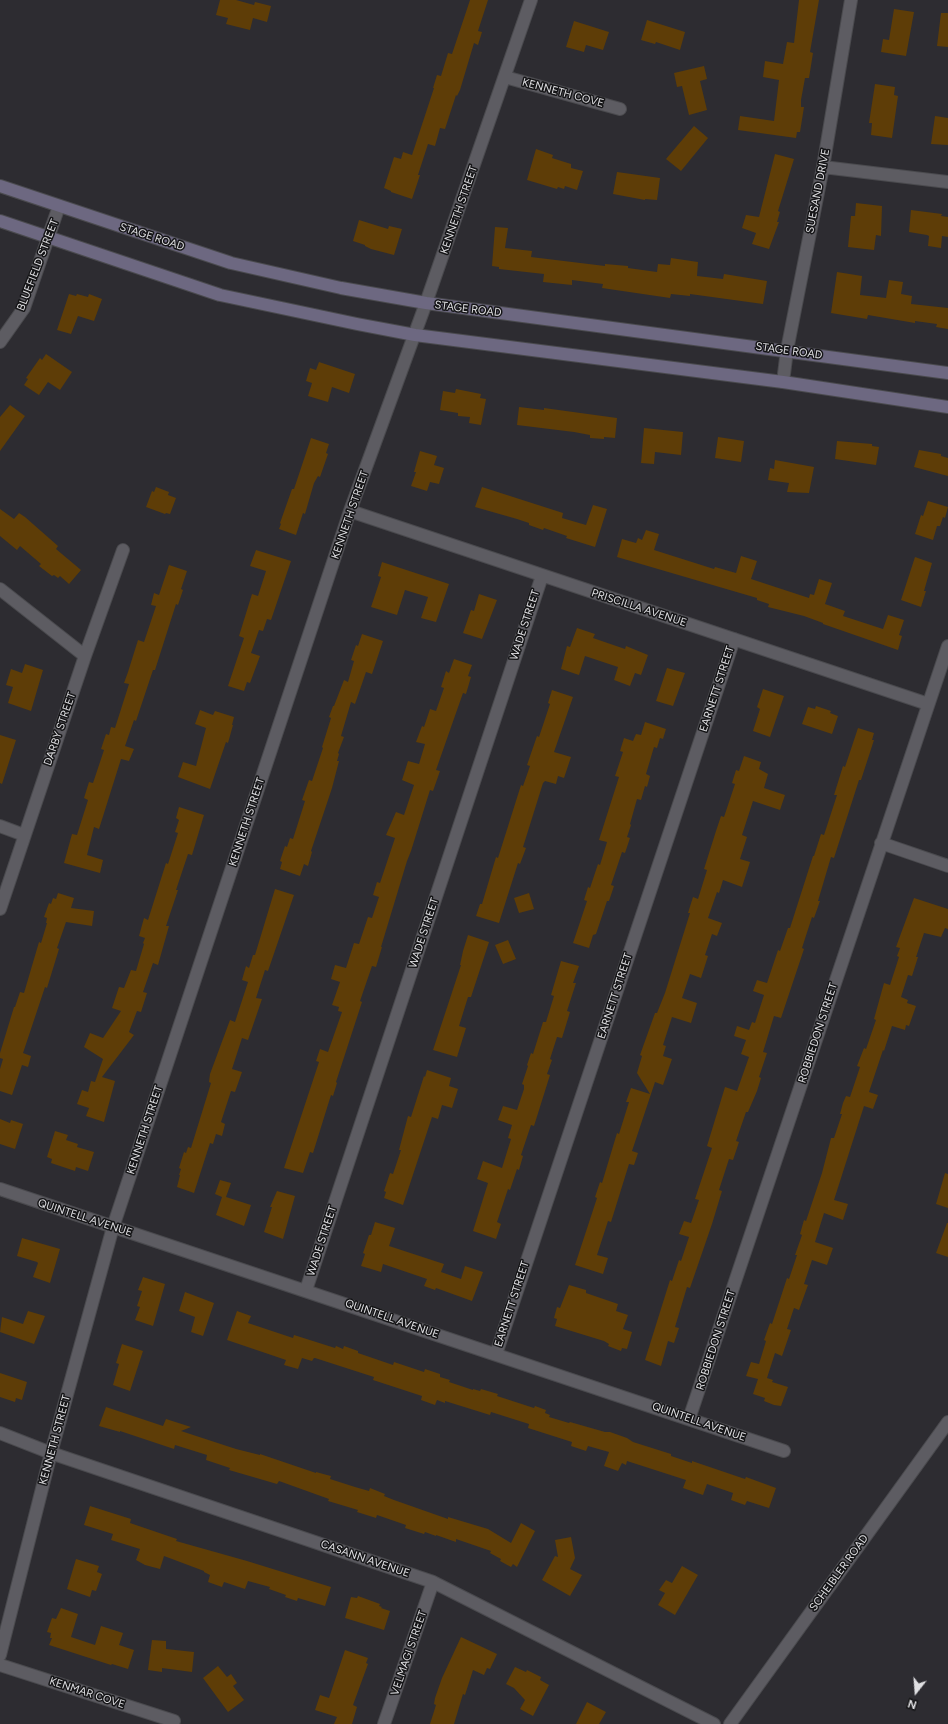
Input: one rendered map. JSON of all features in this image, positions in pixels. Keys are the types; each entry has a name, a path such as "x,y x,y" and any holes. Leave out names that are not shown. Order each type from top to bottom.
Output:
{"main road":[{"name":"STAGE ROAD","path":"0,186 231,263 342,288 426,303 787,350 948,373"},
{"path":"0,221 220,295 415,335 782,382 948,407"}],"street":[{"name":"KENNETH STREET","path":"0,1655 51,1453 113,1227 350,511 415,335 531,0"},
{"name":"SUESAND DRIVE","path":"782,382 823,167 851,0"},
{"name":"KENNETH COVE","path":"505,77 620,109"},
{"path":"823,167 948,182"},
{"name":"BLUEFIELD STREET","path":"0,342 24,308 59,206"},
{"name":"PRISCILLA AVENUE","path":"350,511 928,704"},
{"name":"DARBY STREET","path":"0,909 85,656 123,550"},
{"name":"WADE STREET","path":"306,1290 542,576"},
{"path":"0,589 85,656"},
{"name":"EARNETT STREET","path":"496,1354 734,639"},
{"name":"ROBBIEDON STREET","path":"689,1419 948,646"},
{"path":"0,826 24,835"},
{"path":"881,843 948,866"},
{"name":"QUINTELL AVENUE","path":"0,1189 784,1451"},
{"name":"SCHEIBLER ROAD","path":"730,1724 948,1422"},
{"name":"CASANN AVENUE","path":"0,1433 51,1453 433,1582 714,1724"},
{"name":"VELMAGI STREET","path":"384,1724 433,1582"},
{"name":"KENMAR COVE","path":"0,1665 174,1721"}],"building":[{"path":"220,0 236,0 254,5 255,2 271,6 267,22 253,18 250,30 226,24 228,18 216,15"},
{"path":"470,0 488,0 478,31 482,32 478,45 474,43 460,90 457,96 456,95 445,129 440,128 435,146 428,144 412,199 391,192 384,188 394,157 401,159 403,152 412,155 437,75 441,76 448,53 452,54"},
{"path":"799,0 819,0 810,52 813,53 809,78 805,78 801,100 801,107 804,107 800,132 797,132 796,138 738,130 740,116 774,121 779,80 763,77 765,61 783,64 787,42 794,43"},
{"path":"894,9 914,12 906,56 881,52 883,39 889,40"},
{"path":"941,13 948,13 948,47 937,46"},
{"path":"647,20 685,32 680,50 656,42 655,44 641,40"},
{"path":"574,21 609,32 603,50 586,45 584,52 566,47"},
{"path":"704,66 707,79 700,81 707,110 689,115 682,86 677,87 674,73"},
{"path":"875,84 895,87 894,95 898,96 892,138 871,135 872,123 869,123"},
{"path":"935,116 948,118 948,145 931,144"},
{"path":"694,126 708,138 681,171 666,159"},
{"path":"536,149 553,155 552,158 571,164 571,168 583,171 577,190 565,186 564,189 558,187 557,189 527,180"},
{"path":"775,154 794,159 778,211 780,212 777,222 779,222 769,249 752,244 756,233 742,228 746,215 759,217"},
{"path":"617,172 660,178 657,200 645,200 613,194"},
{"path":"856,203 882,206 881,236 876,235 874,250 848,247 851,216 855,216"},
{"path":"911,210 942,214 941,216 948,217 948,237 942,236 941,248 928,246 929,236 927,235 909,232"},
{"path":"359,220 388,229 389,226 402,229 394,255 371,249 365,245 353,241"},
{"path":"495,227 508,228 505,248 532,251 531,257 605,266 605,264 628,266 628,268 657,272 658,264 670,265 671,258 698,262 697,276 723,279 724,274 767,281 763,304 690,294 690,296 671,294 670,298 602,288 603,284 572,280 572,285 543,282 544,274 499,269 499,267 492,266"},
{"path":"837,272 862,276 860,295 886,298 889,280 903,282 901,294 912,296 911,304 948,308 948,329 936,327 937,324 915,321 915,323 868,315 867,319 831,313"},
{"path":"69,294 76,296 77,294 88,297 89,294 102,299 94,321 78,316 71,334 57,330"},
{"path":"46,354 72,372 60,390 48,382 39,395 24,385 28,379 26,378 40,358 42,360"},
{"path":"319,362 355,374 349,393 332,387 328,402 308,396 312,383 306,381 310,368 316,370"},
{"path":"456,389 481,394 480,398 486,399 481,425 469,423 470,417 458,416 458,413 440,410 443,391 455,393"},
{"path":"10,405 25,416 0,451 0,417"},
{"path":"519,407 544,410 544,408 617,418 615,438 590,438 590,435 574,432 517,425"},
{"path":"644,428 683,432 681,455 655,452 654,464 641,463"},
{"path":"718,437 744,441 741,462 715,458"},
{"path":"311,438 329,444 326,453 328,454 320,477 318,476 314,483 305,514 303,513 296,535 279,529"},
{"path":"837,441 872,444 872,446 879,447 876,465 835,459"},
{"path":"919,450 941,454 941,456 948,458 948,476 914,467"},
{"path":"420,451 437,456 434,465 444,468 439,484 430,482 427,491 411,486 416,472 414,472"},
{"path":"775,460 814,467 809,493 787,492 789,483 768,480 770,468 774,469"},
{"path":"156,487 169,492 168,495 176,498 170,514 165,514 146,507 152,491 154,492"},
{"path":"482,487 563,513 562,518 586,525 593,505 607,509 595,547 566,538 567,536 544,528 543,530 529,525 529,523 517,519 475,507"},
{"path":"928,501 948,507 945,518 943,517 940,526 937,526 933,540 915,534 921,515 923,516"},
{"path":"0,509 14,519 19,513 25,517 58,546 56,549 81,570 69,584 60,576 58,578 54,575 52,576 39,566 41,564 20,546 17,550 0,536"},
{"path":"646,530 659,534 654,550 714,569 715,567 736,573 741,556 757,561 751,579 809,598 810,594 814,595 819,579 832,583 825,604 845,611 843,616 883,629 888,615 904,620 899,635 902,636 898,650 804,616 768,607 769,604 757,600 757,598 617,557 622,539 636,543 638,538 642,540"},
{"path":"256,550 291,561 271,620 267,619 263,631 259,630 251,653 260,656 250,683 247,682 244,691 228,686 244,638 239,636 252,594 258,596 266,571 250,566"},
{"path":"915,557 932,563 921,607 901,600"},
{"path":"382,562 449,584 436,622 421,618 428,597 405,590 397,615 371,607 381,577 378,576"},
{"path":"169,565 187,571 181,589 183,590 178,605 176,604 155,670 153,670 136,721 134,720 125,746 134,749 129,761 121,759 99,829 94,827 87,855 103,860 100,873 64,863 72,834 77,835 88,800 84,798 89,782 93,783 104,750 101,749 106,734 109,735 111,727 115,728 129,684 124,683 138,640 144,642 156,606 151,605 154,593 159,595"},
{"path":"479,594 497,600 482,639 463,633 471,610 474,611"},
{"path":"577,628 595,634 593,638 625,649 626,646 648,655 641,675 635,673 630,686 614,680 618,667 585,656 579,675 561,669 567,646 570,647"},
{"path":"362,634 383,641 372,674 366,672 355,704 351,702 341,736 344,737 338,753 337,761 339,761 332,788 311,851 308,866 304,864 300,876 280,869 282,862 280,861 285,846 287,847 290,838 293,839 305,801 302,800 309,780 312,781 323,748 322,747 331,718 329,717 344,680 348,682 354,661 351,660 356,645 358,646"},
{"path":"454,659 472,665 468,676 471,677 466,694 463,693 436,770 440,771 433,791 430,790 407,861 376,967 372,966 360,1001 362,1002 336,1082 333,1096 331,1095 313,1153 310,1152 303,1173 284,1168 319,1062 316,1061 320,1049 328,1052 342,1012 338,1011 339,1007 332,1005 340,982 331,979 335,965 346,968 354,943 359,944 368,917 372,918 379,897 373,895 377,882 380,883 395,838 386,835 396,812 404,815 414,785 402,780 408,761 419,764 425,744 416,742 422,726 424,727 430,709 436,711 444,688 441,687 446,671 449,673"},
{"path":"25,664 43,670 31,711 8,703 13,687 6,685 11,669 22,673"},
{"path":"667,668 685,673 673,706 656,701"},
{"path":"763,689 784,696 770,737 753,731 760,709 757,707"},
{"path":"552,690 573,697 554,752 571,757 564,778 558,776 556,784 545,781 543,783 523,847 526,848 520,864 518,863 499,923 476,916 480,904 482,904 496,857 498,858 521,785 523,786 530,766 527,765 537,736 539,737 550,704 548,703"},
{"path":"816,706 831,711 830,713 838,716 832,734 802,724 808,707 815,709"},
{"path":"200,710 213,715 215,711 234,717 228,743 226,742 210,789 178,777 183,762 196,766 206,728 195,724"},
{"path":"645,722 666,729 663,739 660,738 657,748 654,747 646,774 650,776 647,787 645,786 641,800 637,799 627,837 630,838 625,853 622,852 611,885 614,886 609,901 607,901 596,934 593,935 589,948 573,943 587,901 584,900 588,887 590,888 598,864 600,865 607,842 599,840 619,777 615,776 623,752 620,751 624,738 633,741 636,734 641,735"},
{"path":"858,728 874,733 872,740 874,740 861,780 859,780 834,858 831,857 818,901 820,901 814,918 812,917 802,948 804,949 781,1018 774,1016 763,1052 767,1053 759,1077 761,1078 757,1091 748,1112 746,1112 736,1141 739,1142 733,1160 729,1159 719,1190 722,1191 712,1224 690,1288 687,1287 675,1327 679,1328 674,1343 668,1341 661,1366 645,1360 670,1280 672,1281 679,1260 681,1261 689,1237 679,1234 684,1221 691,1223 699,1200 695,1199 712,1148 707,1146 725,1087 737,1091 749,1057 741,1054 746,1040 734,1036 737,1026 749,1030 752,1022 755,1023 764,995 753,991 757,980 767,983 778,950 780,951 788,928 790,928 821,834 824,835 837,795 834,795 843,766 845,767"},
{"path":"0,735 16,740 2,784 0,783"},
{"path":"744,756 761,762 759,769 768,774 764,788 785,795 780,810 753,801 742,835 747,837 740,859 750,862 742,887 723,880 719,893 717,892 708,918 722,923 717,936 712,934 705,955 708,956 701,978 690,974 682,998 697,1003 691,1023 672,1017 663,1045 666,1046 663,1056 672,1059 663,1085 655,1082 632,1151 638,1153 634,1165 629,1164 611,1222 608,1221 597,1255 608,1258 603,1274 575,1265 597,1198 595,1197 600,1182 602,1183 617,1133 619,1134 629,1102 626,1102 631,1088 650,1094 637,1073 642,1056 640,1055 655,1013 657,1013 665,993 690,913 688,913 693,897 698,899 707,870 704,869 716,831 721,816 724,817 735,784 732,783 736,770 739,771"},
{"path":"179,807 204,815 192,855 188,854 176,890 178,890 166,926 169,926 158,965 153,963 143,992 147,993 141,1012 137,1011 129,1032 134,1035 102,1077 115,1081 104,1122 86,1116 89,1108 77,1104 82,1090 88,1092 91,1081 95,1082 103,1059 84,1047 90,1033 103,1038 121,1011 112,1008 119,987 124,988 131,970 136,971 145,938 139,936 144,918 148,920 166,863 168,864 178,833 175,832 179,820 176,818"},
{"path":"275,889 294,895 268,971 265,970 256,998 262,999 248,1040 242,1038 232,1069 242,1072 235,1092 231,1091 221,1122 225,1124 222,1136 216,1134 213,1144 210,1143 194,1193 177,1187 181,1169 179,1168 184,1152 186,1153 188,1147 191,1148 211,1083 209,1082 210,1074 230,1020 235,1022 248,982 242,980 246,966 249,968 253,955 255,955"},
{"path":"58,893 74,898 71,908 94,911 92,926 66,922 57,948 59,949 47,988 45,987 23,1053 31,1056 28,1067 22,1065 12,1095 0,1091 0,1069 3,1059 0,1058 0,1053 14,1007 20,992 24,993 39,942 41,943 47,923 47,918 44,917 49,903 51,904 53,898 56,899"},
{"path":"529,893 534,909 519,913 514,898"},
{"path":"914,898 948,909 948,929 945,928 941,937 924,933 916,957 918,957 912,976 908,975 901,997 908,1000 907,1003 916,1006 909,1026 906,1025 905,1030 892,1026 884,1051 883,1050 869,1092 878,1095 873,1109 864,1106 834,1200 848,1204 843,1220 824,1213 815,1242 833,1248 827,1265 812,1260 804,1284 808,1285 799,1310 794,1308 787,1329 791,1330 782,1356 775,1353 767,1378 773,1380 772,1382 788,1387 781,1406 774,1405 764,1401 765,1398 753,1394 758,1379 746,1376 751,1362 759,1364 766,1341 764,1340 770,1323 772,1324 787,1278 789,1279 797,1255 795,1255 802,1235 800,1234 804,1220 806,1221 822,1173 831,1138 834,1138 842,1114 840,1114 843,1103 846,1096 850,1097 860,1067 857,1066 864,1048 866,1049 876,1020 874,1019 884,983 890,985 899,957 897,956 900,948 896,947"},
{"path":"468,935 489,942 471,997 468,997 459,1026 466,1028 457,1057 433,1050 461,965 463,951"},
{"path":"508,940 516,959 503,964 495,945"},
{"path":"561,961 579,966 573,983 576,983 567,1011 570,1012 562,1038 557,1037 547,1074 550,1075 534,1126 531,1125 521,1155 523,1156 519,1170 517,1169 510,1190 508,1189 497,1222 501,1224 496,1239 473,1231 488,1183 477,1179 483,1161 502,1168 511,1139 508,1138 512,1125 498,1120 503,1106 517,1110 524,1089 524,1085 522,1084 528,1066 527,1065 531,1053 533,1054 543,1022 546,1022 554,996 551,995"},
{"path":"427,1070 451,1078 449,1086 458,1089 452,1108 442,1105 438,1119 432,1117 403,1205 384,1198 386,1192 384,1191 390,1173 393,1174 401,1150 399,1150 408,1116 411,1117"},
{"path":"0,1119 10,1123 11,1120 23,1124 15,1149 0,1144"},
{"path":"55,1131 68,1135 66,1140 78,1144 77,1147 94,1152 88,1171 76,1167 75,1171 51,1163 52,1159 47,1157"},
{"path":"945,1173 948,1174 948,1208 936,1204"},
{"path":"220,1180 231,1183 226,1197 251,1205 244,1226 216,1215 222,1197 215,1194"},
{"path":"277,1191 295,1196 283,1239 264,1232 272,1207 270,1207"},
{"path":"375,1222 395,1228 389,1246 444,1264 441,1272 461,1279 465,1266 483,1272 472,1301 436,1288 435,1290 424,1286 427,1279 383,1264 381,1272 361,1266 365,1254 363,1253"},
{"path":"948,1223 948,1257 936,1253"},
{"path":"22,1238 60,1249 50,1283 33,1277 38,1263 37,1262 17,1256"},
{"path":"143,1277 165,1284 153,1326 135,1320 140,1307 137,1306 142,1291 138,1290"},
{"path":"569,1285 586,1290 586,1293 618,1304 616,1311 628,1315 623,1329 632,1332 627,1349 622,1348 621,1351 608,1346 609,1344 604,1341 555,1326 557,1319 554,1318 557,1307 560,1308"},
{"path":"185,1292 214,1303 203,1336 191,1332 195,1317 179,1311"},
{"path":"28,1311 45,1316 34,1344 0,1332 2,1317 23,1324"},
{"path":"237,1311 251,1316 248,1323 293,1338 294,1335 335,1348 336,1346 343,1349 344,1346 358,1351 358,1353 393,1365 394,1362 424,1372 425,1369 440,1374 440,1377 450,1380 449,1382 473,1390 480,1391 481,1389 534,1408 535,1406 546,1410 545,1413 550,1415 549,1417 610,1432 627,1438 633,1442 671,1454 671,1456 692,1463 692,1461 745,1479 746,1477 776,1488 769,1508 747,1501 745,1505 731,1500 733,1493 707,1484 703,1495 683,1488 686,1480 627,1461 626,1465 622,1463 618,1471 604,1466 609,1452 588,1446 586,1451 571,1446 572,1442 528,1428 529,1424 491,1412 490,1415 445,1401 445,1403 437,1400 435,1405 421,1400 422,1396 373,1380 374,1377 315,1358 312,1361 302,1358 298,1369 284,1365 286,1360 227,1340"},
{"path":"122,1344 143,1351 130,1391 113,1385 119,1364 116,1363"},
{"path":"0,1373 27,1382 22,1400 16,1398 15,1402 0,1397"},
{"path":"106,1407 163,1426 166,1419 191,1427 181,1431 236,1449 260,1454 316,1473 331,1476 330,1479 355,1487 369,1491 370,1488 385,1494 384,1496 394,1500 448,1519 448,1517 488,1529 511,1543 521,1523 535,1531 517,1567 513,1564 511,1567 490,1553 491,1551 456,1539 456,1542 425,1532 424,1534 405,1528 406,1525 377,1515 376,1518 357,1512 358,1510 328,1501 329,1499 279,1481 277,1484 229,1470 230,1468 206,1460 207,1455 175,1445 174,1449 120,1431 99,1426"},
{"path":"90,1506 131,1519 130,1523 177,1539 176,1541 331,1587 325,1606 298,1598 297,1601 269,1589 270,1587 248,1581 245,1589 224,1582 222,1587 208,1582 210,1575 204,1571 164,1556 160,1569 145,1565 136,1560 140,1549 111,1540 113,1534 84,1525"},
{"path":"571,1537 575,1558 570,1569 582,1575 570,1596 542,1580 555,1556 558,1557 555,1540"},
{"path":"76,1559 99,1566 97,1572 102,1574 96,1591 92,1590 90,1597 67,1589"},
{"path":"682,1566 698,1575 675,1615 658,1605 665,1593 659,1590 666,1580 672,1583"},
{"path":"358,1596 380,1604 379,1606 382,1607 381,1608 390,1611 384,1630 345,1618 351,1597 357,1598"},
{"path":"61,1608 78,1614 71,1637 95,1645 101,1626 123,1633 119,1645 134,1650 128,1669 49,1645 52,1638 50,1638 51,1633 47,1632 52,1618 56,1619"},
{"path":"461,1637 497,1654 490,1669 487,1668 484,1675 473,1670 465,1695 463,1694 454,1724 430,1724 436,1705 434,1704 435,1698 442,1678"},
{"path":"152,1640 166,1641 166,1649 194,1652 192,1672 162,1668 162,1672 148,1670"},
{"path":"345,1650 368,1658 366,1663 368,1664 353,1705 357,1707 352,1724 334,1724 337,1717 315,1710 320,1695 329,1698"},
{"path":"218,1666 227,1677 231,1674 237,1683 233,1686 244,1700 228,1712 203,1678"},
{"path":"515,1667 526,1672 527,1670 541,1677 540,1680 549,1685 533,1716 520,1709 525,1700 514,1688 506,1684"},
{"path":"587,1702 606,1712 599,1724 576,1724"}]}
